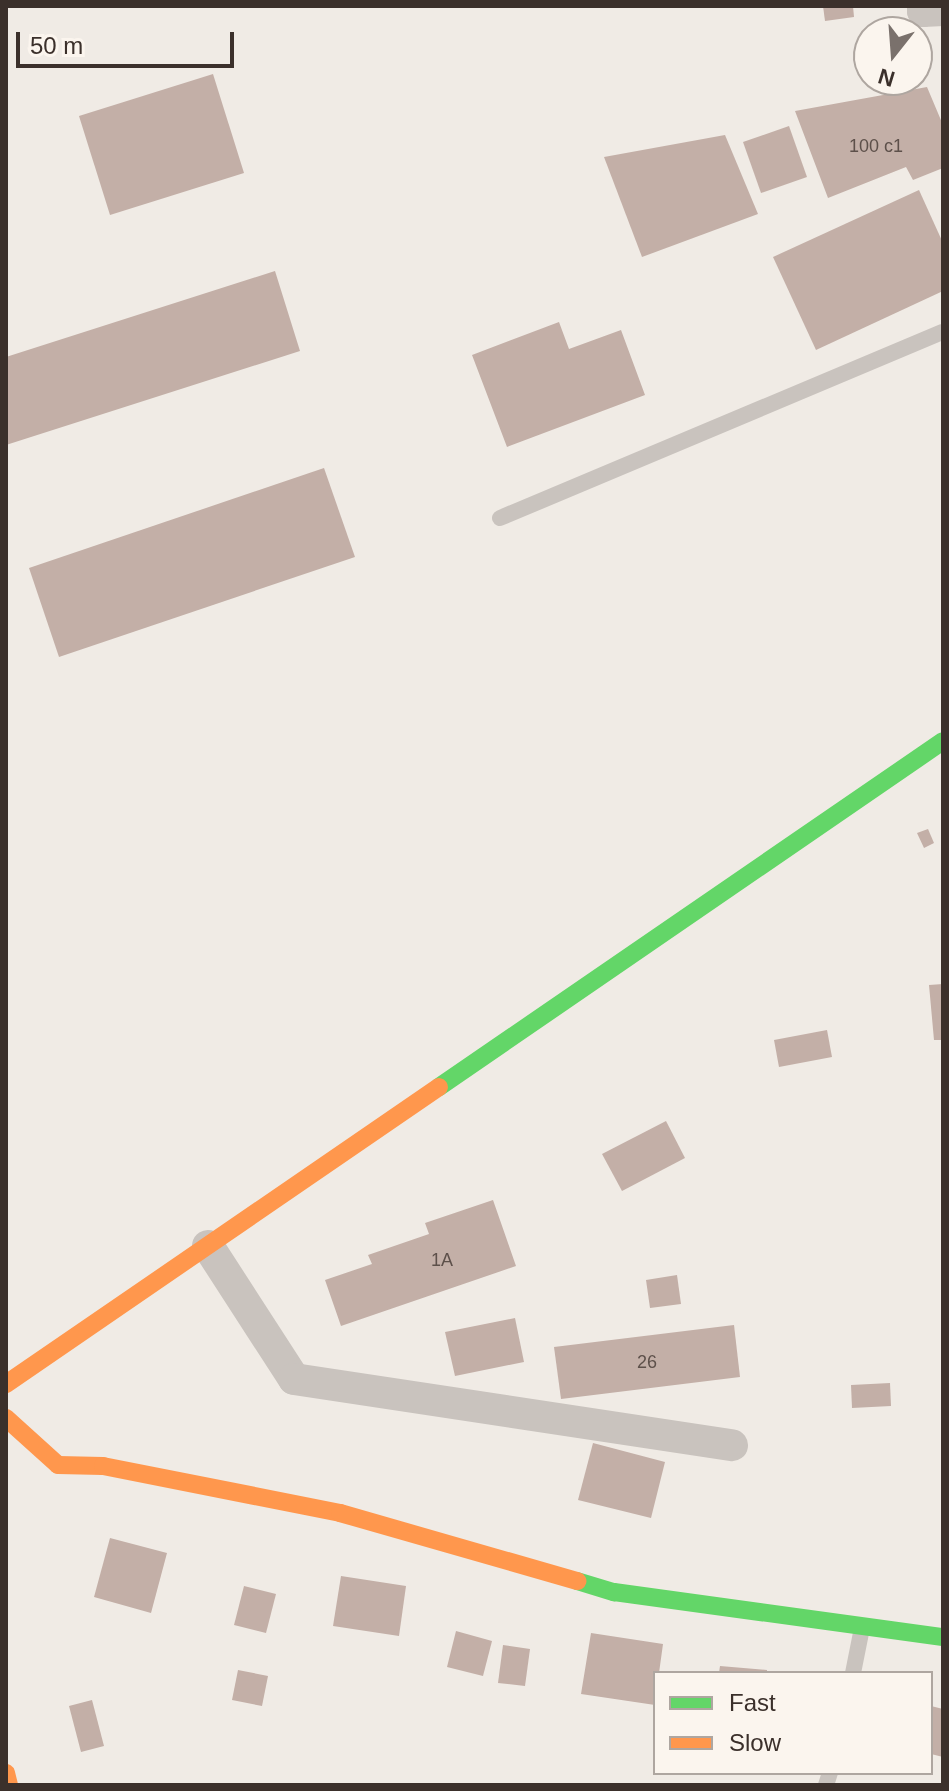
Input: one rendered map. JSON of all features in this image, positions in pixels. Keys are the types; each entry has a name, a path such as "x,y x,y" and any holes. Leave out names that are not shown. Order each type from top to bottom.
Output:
{"main road":[{"path":"6,1384 943,741"},
{"path":"6,1418 58,1465 103,1466 340,1513 614,1592 943,1637"},
{"path":"6,1773 9,1785"}],"street":[{"path":"923,6 923,11 943,10"},
{"path":"208,1246 294,1379 732,1445"}],"lane":[{"path":"500,518 943,332"},
{"path":"853,1671 863,1626"}],"building":[{"path":"823,6 853,6 853,17 825,21"},
{"path":"213,74 244,173 110,215 79,116"},
{"path":"878,96 931,96 943,125 943,168 913,180 906,167 828,198 795,111"},
{"path":"789,126 807,177 761,193 743,142"},
{"path":"725,135 758,214 642,257 604,157"},
{"path":"919,190 943,243 943,291 816,350 773,257"},
{"path":"275,271 300,351 6,445 6,357"},
{"path":"559,322 569,349 621,330 645,395 507,447 472,355"},
{"path":"324,468 355,557 59,657 29,568"},
{"path":"928,829 934,843 924,848 917,833"},
{"path":"943,984 943,1040 934,1040 929,985"},
{"path":"827,1030 832,1057 779,1067 774,1040"},
{"path":"666,1121 685,1158 622,1191 602,1154"},
{"path":"493,1200 516,1266 341,1326 325,1280 372,1264 368,1255 429,1234 425,1223"},
{"path":"677,1275 681,1304 650,1308 646,1280"},
{"path":"515,1318 524,1362 455,1376 445,1332"},
{"path":"734,1325 740,1377 561,1399 554,1347"},
{"path":"890,1383 891,1406 852,1408 851,1385"},
{"path":"593,1443 665,1462 651,1518 578,1500"},
{"path":"110,1538 167,1553 151,1613 94,1597"},
{"path":"341,1576 406,1586 399,1636 333,1626"},
{"path":"244,1586 276,1594 266,1633 234,1625"},
{"path":"456,1631 492,1641 483,1676 447,1667"},
{"path":"591,1633 663,1644 659,1671 653,1671 653,1705 581,1694"},
{"path":"503,1645 530,1649 525,1686 498,1683"},
{"path":"720,1666 767,1670 767,1671 719,1671"},
{"path":"238,1670 268,1676 262,1706 232,1700"},
{"path":"92,1700 104,1746 81,1752 69,1706"},
{"path":"933,1706 943,1709 943,1757 933,1754"}],"traffic: fast":[{"path":"439,1087 943,741"},
{"path":"577,1581 614,1592 943,1637"}],"traffic: slow":[{"path":"6,1384 439,1087"},
{"path":"6,1418 58,1465 103,1466 340,1513 577,1581"},
{"path":"6,1773 9,1785"}]}
